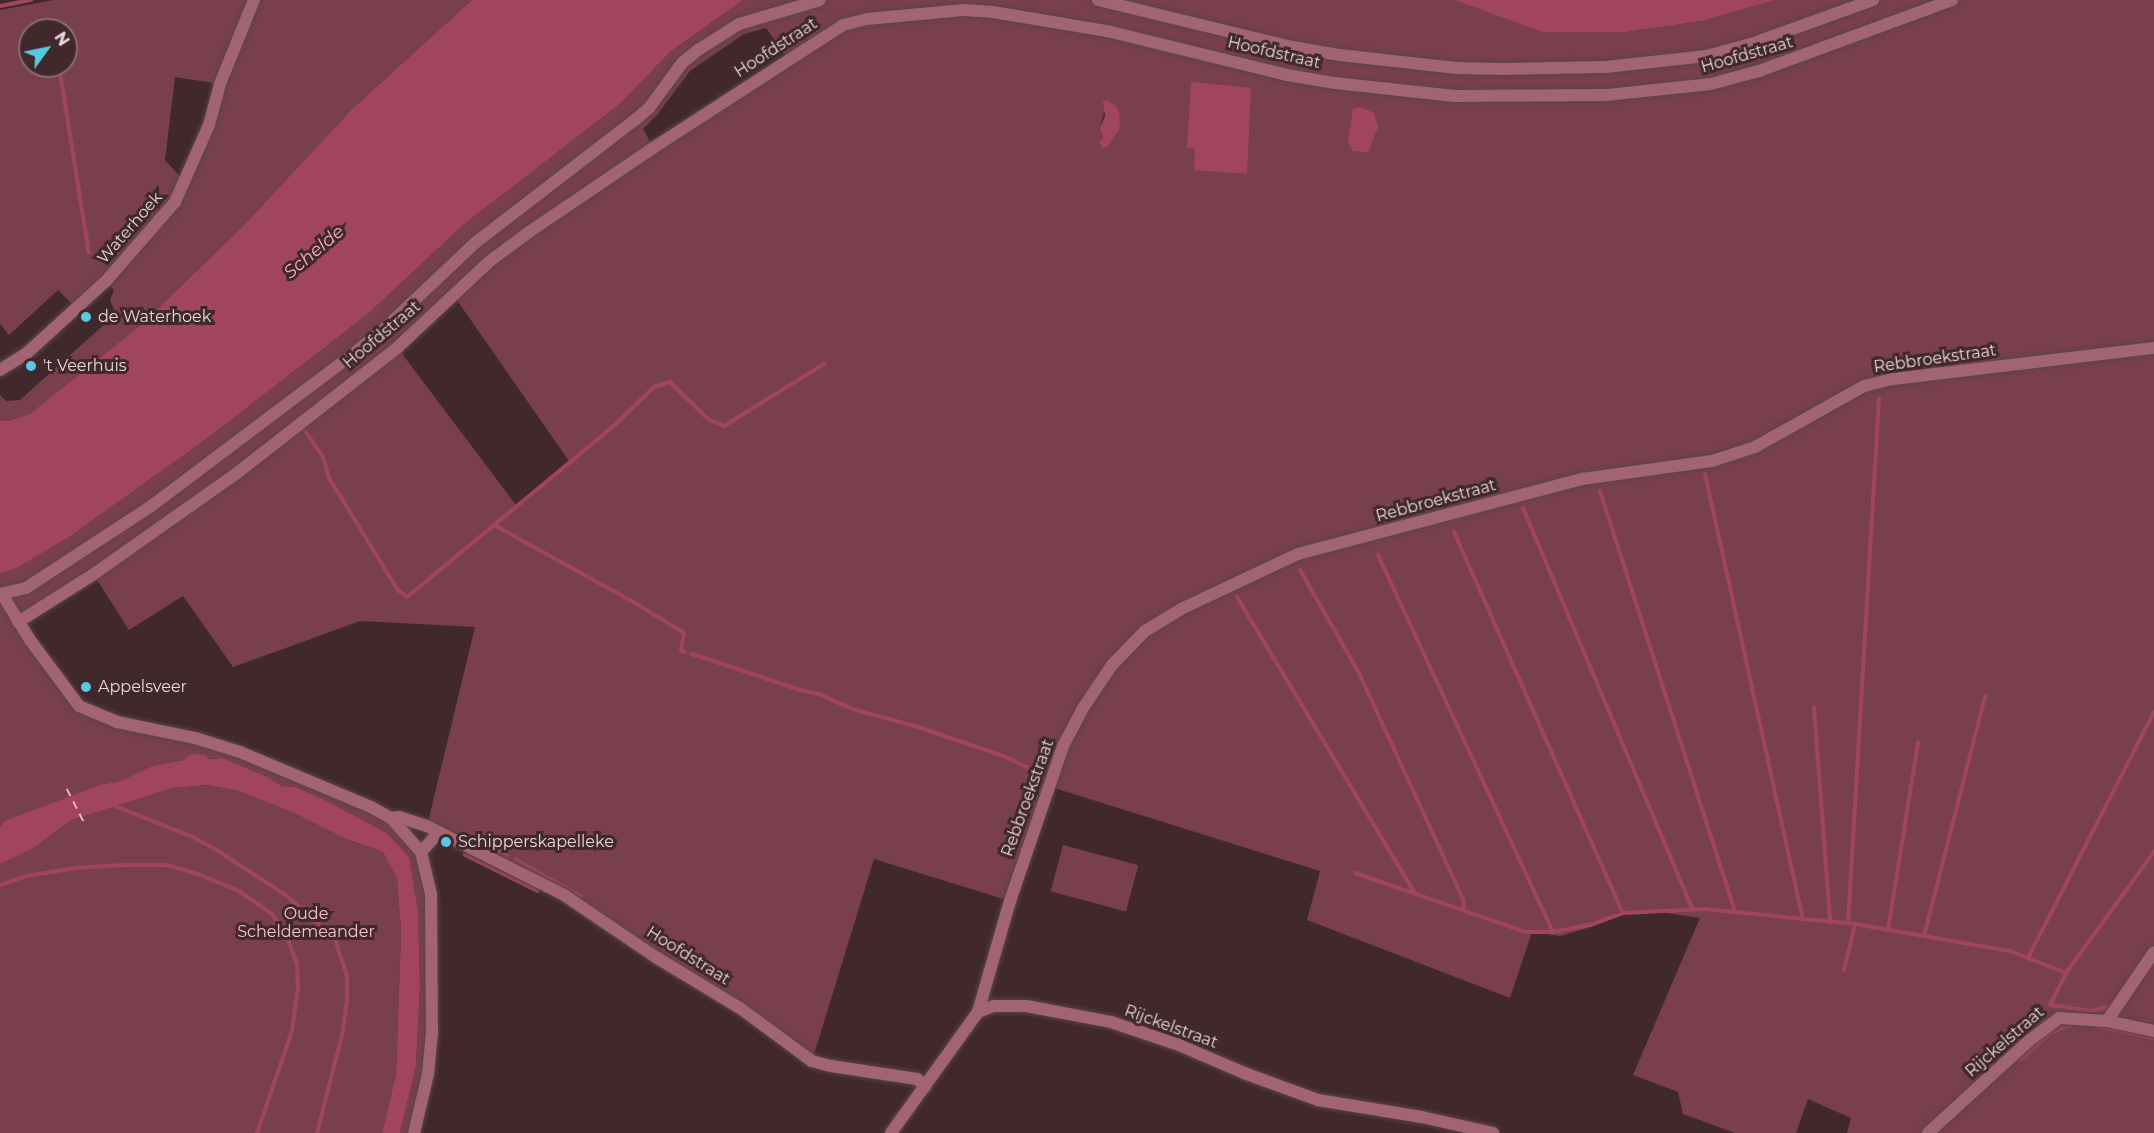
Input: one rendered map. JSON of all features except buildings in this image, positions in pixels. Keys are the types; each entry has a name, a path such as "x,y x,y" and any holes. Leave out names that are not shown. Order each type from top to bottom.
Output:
{"street":[{"name":"Waterhoek","path":"0,370 26,354 106,281 175,202 209,125 220,84 254,0"},
{"name":"Hoofdstraat","path":"414,1133 429,1074 432,1032 431,894 421,852 391,818 371,807 240,752 195,738 117,722 79,706 18,622 1,594 26,588 150,507 223,454 383,330 476,243 649,108 682,63 698,50 739,24 820,0"},
{"name":"Hoofdstraat","path":"1098,0 1293,47 1340,55 1456,68 1503,69 1606,67 1706,56 1761,40 1873,0"},
{"name":"Hoofdstraat","path":"18,622 94,574 237,473 398,347 490,261 529,232 653,148 843,25 867,19 964,10 993,12 1107,31 1287,75 1335,83 1454,96 1596,96 1721,82 1812,54 1952,0"},
{"name":"Rebbroekstraat","path":"978,1012 1010,900 1063,746 1083,708 1112,665 1145,631 1183,608 1298,554 1582,479 1712,461 1755,447 1864,386 1893,379 2154,348"},
{"name":"Hoofdstraat","path":"391,818 399,817 439,832 564,895 654,956 740,1008 812,1061 917,1079 925,1086"},
{"path":"421,852 439,832"},
{"path":"2107,1020 2154,952"},
{"name":"Rijckelstraat","path":"978,1012 994,1006 1026,1006 1111,1022 1179,1045 1244,1073 1318,1100 1422,1117 1493,1133"},
{"path":"891,1133 978,1012"},
{"name":"Rijckelstraat","path":"1928,1133 2030,1040 2059,1018 2107,1020 2154,1031"}],"green space":[{"path":"54,0 472,0 352,109 245,224 141,325 58,394 30,414 8,421 0,420 0,395 6,401 20,400 116,314 110,300 114,290 106,281 76,308 58,290 9,335 0,324 0,10","holes":["175,77 220,84 185,182 165,160"]},
{"path":"743,0 1454,0 1542,32 1627,32 1702,21 1776,0 2154,0 2154,1133 1847,1133 1851,1118 1808,1099 1796,1133 1735,1133 1683,1114 1678,1092 1633,1075 1700,918 1647,910 1619,912 1591,927 1560,936 1532,932 1510,998 1307,920 1320,871 1048,786 1010,901 874,859 812,1061 618,931 427,826 475,627 360,621 233,667 183,596 129,630 94,575 18,622 23,638 44,669 66,699 70,696 78,707 195,738 391,818 424,861 432,1032 414,1133 400,1133 416,1066 420,986 418,911 409,857 387,833 323,799 296,787 281,786 270,778 223,758 184,760 152,766 118,782 102,784 4,821 0,827 0,574 17,568 69,537 209,437 369,313 462,226 621,103 670,52","holes":["766,28 787,59 653,147 643,129 657,115 690,71 744,34","1105,108 1119,112 1119,120 1103,147 1100,142 1103,138 1100,128","454,296 569,461 516,505 400,351"]},
{"name":"Oude Scheldemeander","path":"208,785 238,791 290,811 344,838 383,852 397,879 401,932 396,1074 382,1133 0,1133 0,864 32,849 72,820 173,788"},
{"path":"1063,845 1138,865 1126,912 1051,891"}],"water":[{"name":"Schelde","path":"472,0 743,0 670,52 621,103 462,226 369,313 209,437 69,537 17,568 0,574 0,420 8,421 30,414 141,325 245,224 352,109"},
{"path":"1454,0 1776,0 1702,21 1627,32 1542,32"},
{"path":"1191,82 1251,88 1247,174 1194,170 1195,149 1187,148"},
{"path":"1107,100 1115,105 1119,112 1120,128 1108,146 1103,148 1099,142 1103,138 1100,128 1105,116 1103,101"},
{"path":"1360,107 1374,113 1378,127 1368,152 1353,151 1348,142 1353,109"},
{"path":"191,754 205,755 208,759 223,758 270,778 281,786 296,787 323,799 387,833 409,857 418,911 420,986 416,1066 400,1133 382,1133 396,1074 401,932 397,879 383,852 344,838 290,811 238,791 208,785 173,788 72,820 32,849 0,864 0,827 4,821 102,784 118,782 152,766 184,760"}],"waterway":[{"path":"0,6 31,0"},
{"path":"61,78 89,253"},
{"path":"304,429 323,457 329,478 398,590 407,597 615,425 654,387 670,382 708,419 724,426 824,364"},
{"path":"1848,923 1879,399"},
{"path":"1705,474 1803,919"},
{"path":"1600,491 1735,912"},
{"path":"1523,508 1693,910"},
{"path":"494,525 630,600 684,633 681,650 685,652"},
{"path":"1454,532 1623,913"},
{"path":"1378,555 1553,932"},
{"path":"1300,570 1359,673 1463,899 1464,911"},
{"path":"1237,597 1414,892"},
{"path":"692,654 800,690 819,694 853,709 918,727 1006,757 1039,773"},
{"path":"1924,936 1985,696"},
{"path":"1814,707 1830,922"},
{"path":"2028,958 2154,712"},
{"path":"1888,930 1918,742"},
{"path":"115,806 193,837 218,851 287,896 335,939 347,976 347,1000 342,1035 317,1133"},
{"path":"499,851 507,855"},
{"path":"2111,1006 2091,1011 2050,1005 2066,973 2154,852"},
{"path":"465,855 538,891"},
{"path":"515,859 581,896"},
{"path":"0,885 26,876 75,868 167,865 198,874 239,891 272,914 286,934 297,965 298,988 292,1031 257,1133"},
{"path":"1355,873 1525,932 1553,932 1590,925 1623,913 1704,909 1855,924 2010,951 2066,973"},
{"path":"1844,970 1855,924"},
{"path":"2020,1060 2052,1032 2071,1025"},
{"path":"2096,1026 2154,1038"}],"ferry route":[{"path":"67,789 85,824"}],"place":[{"name":"de Waterhoek","path":"86,317"},
{"name":"'t Veerhuis","path":"31,366"},
{"name":"Appelsveer","path":"86,687"},
{"name":"Schipperskapelleke","path":"446,842"}]}
